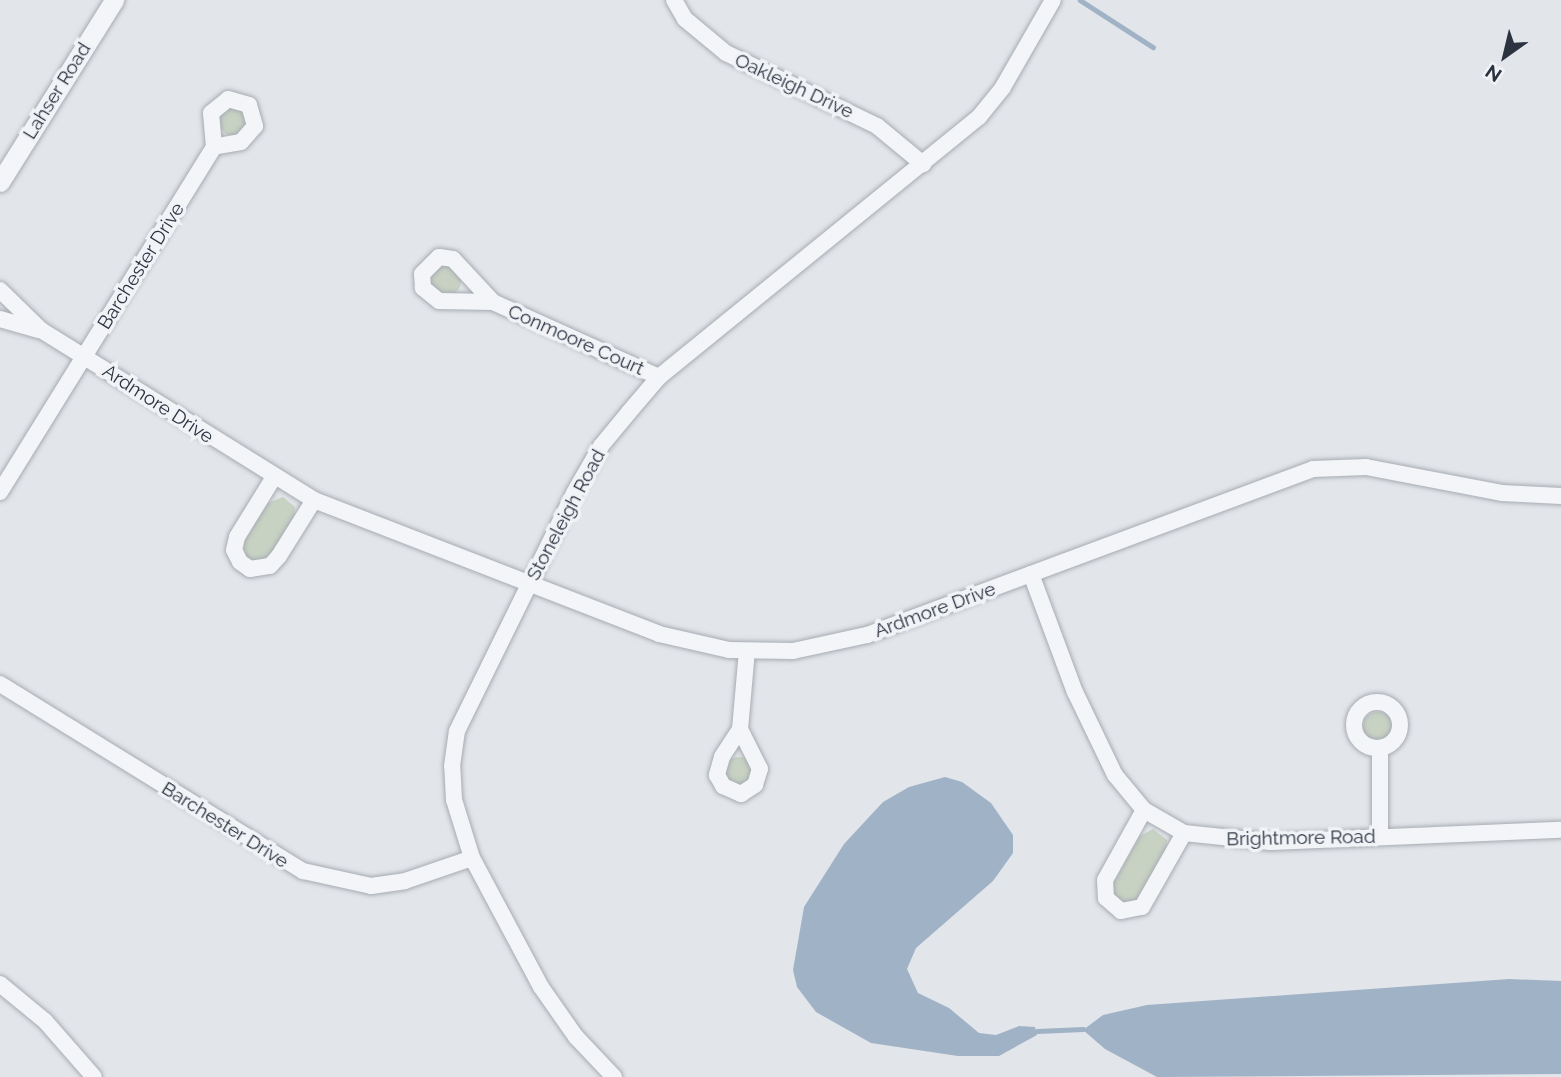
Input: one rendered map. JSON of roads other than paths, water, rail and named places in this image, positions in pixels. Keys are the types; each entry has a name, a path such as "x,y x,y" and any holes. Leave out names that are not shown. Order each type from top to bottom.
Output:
{"street":[{"name":"Lahser Road","path":"0,182 114,0"},
{"name":"Oakleigh Drive","path":"674,0 685,19 726,53 877,126 923,164"},
{"name":"Stoneleigh Road","path":"614,1077 576,1037 541,987 472,858 454,800 452,766 457,731 601,446 659,377 923,164 987,107 1053,0"},
{"name":"Barchester Drive","path":"0,492 214,147"},
{"name":"Ardmore Drive","path":"0,290 41,330 274,478 314,500 659,634 747,651 793,651 867,635 1312,469 1366,467 1502,494 1561,496"},
{"name":"Conmoore Court","path":"493,302 659,377"},
{"name":"Ardmore Drive","path":"0,318 41,330"},
{"path":"274,478 237,537 234,550 240,562 250,569 270,566 314,500"},
{"name":"Brightmore Road","path":"1031,574 1108,764 1144,810 1184,833 1234,842 1561,830"},
{"path":"740,729 747,651"},
{"name":"Barchester Drive","path":"0,684 284,863 321,878 371,886 405,881 472,858"},
{"path":"1380,748 1380,837"},
{"path":"1144,810 1105,880 1106,898 1121,911 1142,907 1184,833"},
{"path":"0,984 45,1021 94,1077"}],"water":[{"path":"945,777 962,782 991,803 1013,835 1013,853 993,881 916,948 907,969 918,993 949,1008 979,1033 996,1035 1019,1026 1035,1027 1037,1035 999,1056 958,1056 871,1043 816,1012 797,987 793,970 804,907 844,844 883,802 909,787"},
{"path":"1509,979 1561,981 1561,1074 1157,1077 1105,1049 1083,1030 1103,1015 1147,1005"}],"waterway":[{"path":"1080,0 1153,47"},
{"path":"1037,1031 1083,1029"}]}
